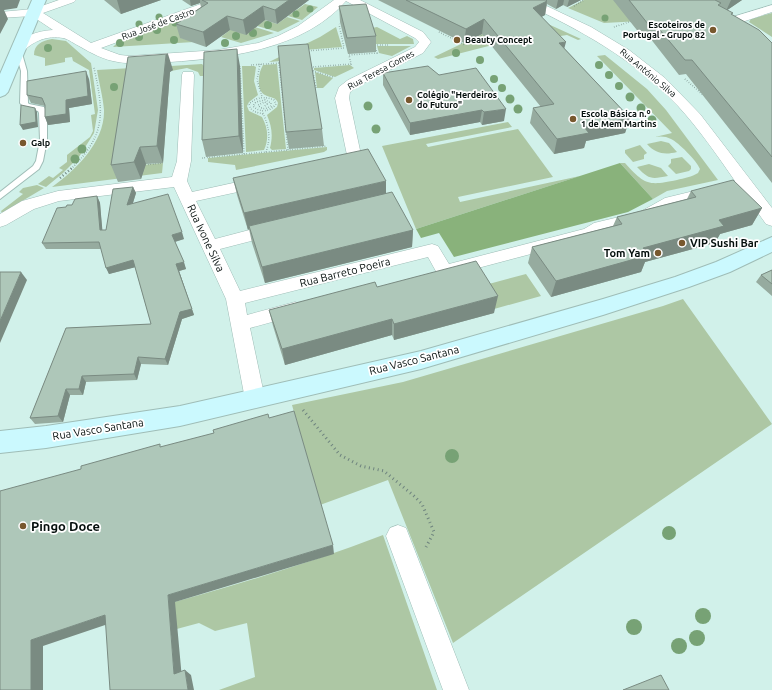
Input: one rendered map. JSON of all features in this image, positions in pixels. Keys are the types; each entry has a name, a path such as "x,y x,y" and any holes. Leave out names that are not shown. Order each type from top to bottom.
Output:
{"street":[{"path":"0,15 70,0"},
{"name":"Rua José de Castro","path":"92,47 223,0"},
{"path":"37,6 71,36 106,55 123,59 138,59 215,54 251,48 279,40 302,29 341,0"},
{"name":"Rua Teresa Gomes","path":"322,169 348,163 353,157 342,98 344,90 353,83 419,50 425,42 419,35 351,0"},
{"name":"Rua António Silva","path":"525,0 568,19 595,34 639,63 659,80 696,118 772,220"},
{"path":"1,86 37,6"},
{"path":"734,20 772,8"},
{"path":"721,13 749,30"},
{"path":"18,50 25,42 38,36 58,33 71,36"},
{"path":"0,221 14,212 43,200 73,193 179,181 184,161 188,75"},
{"path":"187,198 277,178"},
{"name":"Rua Ivone Silva","path":"179,181 235,299 255,399"},
{"name":"Rua Barreto Poeira","path":"235,299 432,250 436,273 588,233 600,227 645,216 671,202 745,183"},
{"path":"210,246 292,226"},
{"name":"Rua Vasco Santana","path":"0,442 46,437 180,416 421,360 603,307 723,267 772,244"},
{"path":"240,324 308,306"},
{"name":"Rua Vasco Santana","path":"0,451 46,437"},
{"path":"398,536 456,690"}],"lane":[{"path":"0,196 23,179 36,166 40,160 43,148 43,113 41,109 25,105 24,71 18,50"}],"path":[{"path":"570,8 584,0"},
{"path":"307,56 306,51 344,48 338,21"},
{"path":"630,21 637,21"},
{"path":"438,31 465,45 489,32 482,28"},
{"path":"316,88 312,67 351,64 349,55 377,53 374,40"},
{"path":"43,200 47,188 74,166 88,149 97,133 101,110 94,67 106,55"},
{"path":"279,62 288,150"},
{"path":"247,65 286,62"},
{"path":"260,64 256,80 262,98 272,104 264,110 257,110 254,106 256,102 262,98"},
{"path":"234,66 241,66 244,154"},
{"path":"313,70 334,78"},
{"path":"681,76 704,96"},
{"path":"272,98 276,104 273,108 264,110 254,112 249,106 253,100 272,98"},
{"path":"264,110 270,132 266,152"},
{"path":"142,165 327,146"},
{"path":"295,389 298,403 311,422 326,436 340,455 348,461 367,468 380,469 392,475 409,492 416,496 422,504 434,532 428,546 417,552 408,563"}],"green space":[{"path":"234,0 181,38 194,42 113,47 118,42"},
{"path":"584,0 626,0 659,20 604,23 568,8"},
{"path":"305,4 318,7 302,20 288,16"},
{"path":"772,13 772,37 749,22 751,19"},
{"path":"287,17 300,21 278,32 257,26 265,20 277,24"},
{"path":"537,19 581,39 578,40 567,35 554,37 547,31 438,59 434,57 484,33"},
{"path":"255,27 274,33 241,43 221,37 230,30"},
{"path":"336,27 342,47 304,50 306,59 269,62 320,37"},
{"path":"377,27 400,39 407,36 413,39 414,44 376,44 372,28"},
{"path":"52,39 66,41 91,63 98,110 94,133 79,157 46,187 38,184 49,176 53,178 63,170 59,168 67,162 67,155 90,137 93,131 91,115 95,114 89,70 73,61 72,57 65,58 65,62 45,66 45,58 34,55 35,48 39,44"},
{"path":"377,46 411,46 392,56 379,53"},
{"path":"605,55 647,89 666,110 718,180 667,191 653,199 620,163 625,163 637,176 643,180 653,183 667,182 691,176 698,173 700,169 691,157 674,141 661,136 655,137 672,133 597,56"},
{"path":"202,64 206,68 206,76 200,76 198,72 187,68 171,71 171,66"},
{"path":"277,64 286,149 272,150 270,148 272,139 271,128 267,115 277,107 278,103 275,99 262,93 259,81 260,72 263,65"},
{"path":"350,65 354,68 335,77 314,70 314,68"},
{"path":"167,66 120,167 163,163 162,173 52,187 79,164 94,144 100,133 104,110 97,70"},
{"path":"242,66 256,67 254,81 258,95 249,102 247,106 249,111 262,117 267,129 267,138 264,150 246,152"},
{"path":"315,72 333,78 323,88 317,88"},
{"path":"508,122 512,127 426,144 428,147 518,129 553,177 458,197 460,202 580,176 416,229 382,146"},
{"path":"661,141 669,143 677,152 657,152 647,144"},
{"path":"640,145 647,153 644,155 644,159 633,162 625,153 625,150"},
{"path":"327,147 327,150 324,152 236,170 235,165 208,162 208,158"},
{"path":"682,157 691,166 691,169 689,171 676,174 668,166 671,163 671,159"},
{"path":"620,163 653,199 628,212 454,257 439,233 421,238 416,229"},
{"path":"649,164 661,168 668,176 651,178 637,167"},
{"path":"37,185 44,188 2,213 1,211 23,194 19,192 23,188"},
{"path":"526,274 541,296 487,311 474,288"},
{"path":"683,299 772,424 453,643 388,480 320,505 292,405 403,382"},
{"path":"383,535 437,690 219,690 255,677 247,623 215,631 199,623 147,637 146,610 265,576"}],"building":[{"path":"202,0 289,0 275,10 263,6 243,20 227,16 203,32 176,24 208,3"},
{"path":"406,0 546,0 547,1 533,8 566,42 559,43 630,118 584,127 589,133 557,139 533,108 554,104 484,19 466,29"},
{"path":"629,0 715,0 721,3 718,5 733,13 731,14 759,30 772,43 772,157 692,60 685,60 655,24 648,24"},
{"path":"366,4 376,36 347,38 339,6"},
{"path":"308,44 322,129 286,132 278,46"},
{"path":"237,49 239,136 202,140 204,52"},
{"path":"168,54 166,55 157,146 140,147 134,162 111,165 128,57"},
{"path":"428,66 439,75 476,68 506,109 484,112 482,110 410,123 383,73"},
{"path":"86,71 88,96 66,100 66,114 45,117 45,105 42,98 27,95 27,81"},
{"path":"21,105 35,108 36,122 20,125"},
{"path":"368,149 386,181 244,213 233,178"},
{"path":"733,180 762,208 719,220 724,226 643,248 649,255 556,281 532,247 622,224 617,217 696,197 691,191"},
{"path":"133,187 127,205 168,194 182,232 172,235 184,262 176,264 192,309 180,312 165,359 138,357 134,374 82,376 79,389 66,389 58,416 30,418 66,328 151,324 133,260 106,268 99,242 42,243 57,208 72,205 75,199 97,196 100,230 106,230 113,189"},
{"path":"392,192 413,230 262,267 249,226"},
{"path":"476,261 498,296 394,324 392,319 282,349 269,310 375,282 377,287"},
{"path":"772,270 772,284 761,275"},
{"path":"0,272 21,272 0,321"},
{"path":"294,411 333,545 168,595 174,674 185,670 188,690 110,690 105,615 31,640 31,690 0,690 0,491 81,469 81,466 160,444 160,447 214,433 213,430 268,414 269,418"},
{"path":"661,675 669,690 623,690"}],"place":[{"name":"Escoteiros de Portugal - Grupo 82","path":"713,30"},
{"name":"Beauty Concept","path":"457,40"},
{"name":"Colégio \"Herdeiros do Futuro\"","path":"409,100"},
{"name":"Escola Básica n.º 1 de Mem Martins","path":"573,119"},
{"name":"Galp","path":"23,143"},
{"name":"VIP Sushi Bar","path":"682,243"},
{"name":"Tom Yam","path":"658,253"},
{"name":"Pingo Doce","path":"23,526"}]}
